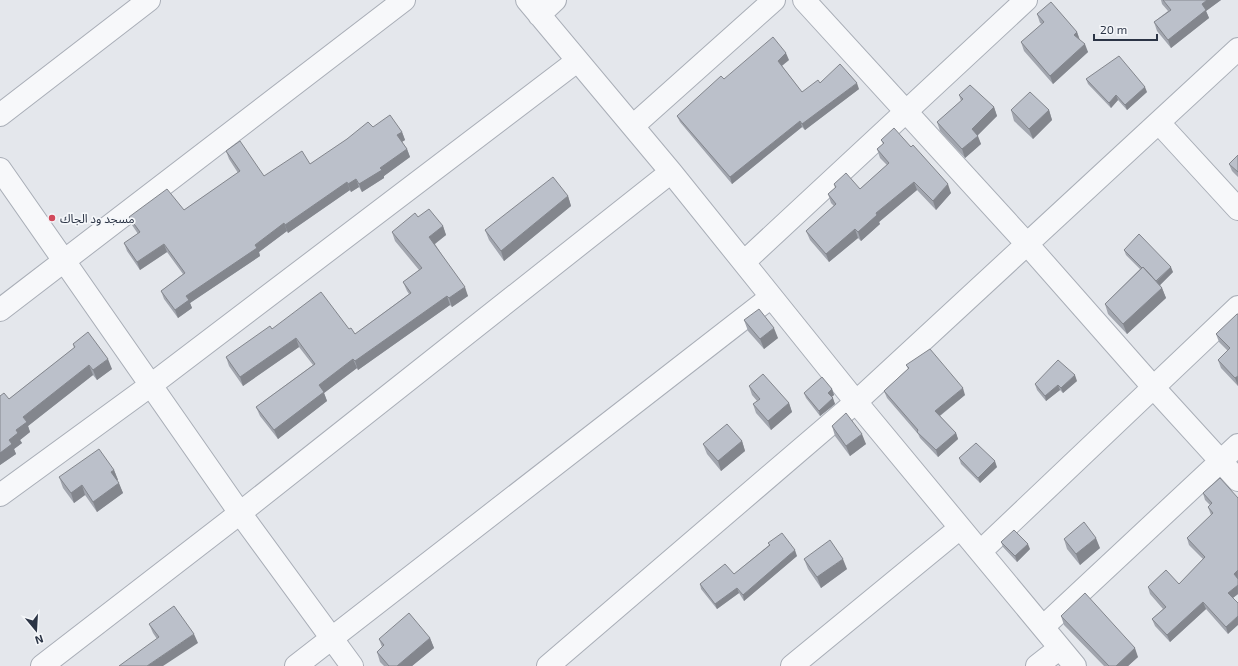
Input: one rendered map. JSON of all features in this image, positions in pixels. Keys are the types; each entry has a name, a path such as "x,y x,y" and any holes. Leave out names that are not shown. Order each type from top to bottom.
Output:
{"street":[{"path":"0,115 150,0"},
{"path":"0,310 404,0"},
{"path":"555,0 533,8 671,172 856,402 1075,666"},
{"path":"633,126 774,0"},
{"path":"804,0 1027,244 1154,388 1238,480"},
{"path":"744,262 1026,0"},
{"path":"548,666 856,402 1160,124 1238,50"},
{"path":"3,487 151,386 577,61"},
{"path":"1160,124 1238,209"},
{"path":"0,168 240,513 331,640 352,666"},
{"path":"42,666 240,513 671,172"},
{"path":"296,666 771,297"},
{"path":"980,551 1238,308"},
{"path":"1043,627 1238,445"},
{"path":"792,666 960,528"},
{"path":"1037,666 1060,648"}],"building":[{"path":"1163,0 1207,0 1202,4 1206,10 1168,40 1154,22 1171,10"},
{"path":"1051,2 1077,32 1074,35 1085,44 1050,76 1021,42 1044,22 1037,14"},
{"path":"773,37 786,53 778,61 802,92 818,80 820,83 840,64 857,83 802,124 800,121 730,177 677,116 721,76 724,79"},
{"path":"1119,56 1145,87 1125,105 1116,95 1109,103 1086,79"},
{"path":"970,85 994,107 972,129 978,136 962,149 937,122 963,99 959,95"},
{"path":"1030,92 1049,110 1029,129 1011,110"},
{"path":"390,115 402,132 397,135 407,149 380,168 382,170 359,184 356,179 348,184 347,182 285,225 284,223 255,245 257,248 186,296 189,300 175,310 161,291 185,273 164,244 137,262 124,243 140,232 129,217 167,189 184,210 240,171 226,151 240,141 264,176 302,151 310,164 347,139 368,122 373,127"},
{"path":"894,128 911,147 913,145 948,184 933,201 914,182 876,213 877,215 858,232 855,229 826,254 806,231 836,204 828,194 836,187 834,184 846,173 860,189 889,163 877,149 884,143 881,140"},
{"path":"1238,155 1238,172 1229,164"},
{"path":"553,177 568,196 501,251 485,230"},
{"path":"429,209 443,226 429,237 465,287 449,298 447,296 355,361 353,359 319,385 324,392 274,430 256,407 315,364 296,338 240,377 226,357 270,326 272,329 321,292 349,329 351,328 355,334 411,293 403,282 422,268 392,232 415,213 418,217"},
{"path":"1139,234 1171,267 1156,281 1124,250"},
{"path":"1143,267 1162,288 1123,324 1105,304"},
{"path":"759,309 774,328 760,339 744,320"},
{"path":"1237,314 1238,376 1235,378 1218,360 1230,348 1216,334"},
{"path":"88,332 108,359 93,370 89,365 23,417 27,422 16,430 18,433 9,440 12,444 0,453 0,396 4,393 9,399 75,347 73,344"},
{"path":"930,349 963,388 935,411 956,433 936,450 917,432 918,430 884,391 909,368 906,365"},
{"path":"1058,360 1075,375 1061,388 1058,385 1045,396 1035,384"},
{"path":"763,374 789,403 768,421 753,404 760,399 749,386"},
{"path":"822,377 832,389 828,393 833,398 819,411 804,393"},
{"path":"846,413 862,434 846,446 832,426"},
{"path":"727,424 742,441 718,461 703,444"},
{"path":"976,443 995,461 978,478 959,458"},
{"path":"99,449 114,470 111,472 119,483 93,502 82,485 71,493 59,477"},
{"path":"1220,478 1238,498 1238,570 1234,574 1238,579 1238,585 1228,593 1238,603 1238,616 1226,627 1203,602 1167,635 1152,619 1166,607 1148,587 1166,570 1179,584 1205,557 1187,538 1213,513 1208,507 1212,503 1203,493"},
{"path":"1084,522 1096,538 1076,554 1064,539"},
{"path":"1014,530 1028,544 1015,556 1001,542"},
{"path":"782,533 795,550 743,595 737,588 715,604 700,584 725,564 734,574 770,545 768,543"},
{"path":"830,540 843,559 817,577 804,559"},
{"path":"1085,593 1135,648 1116,666 1109,666 1061,616"},
{"path":"174,606 194,634 147,666 119,666 159,637 149,624"},
{"path":"409,613 430,638 397,666 389,666 377,652 384,645 379,639"}],"place":[{"name":"مسجد ود الجاك","path":"52,218"}]}
